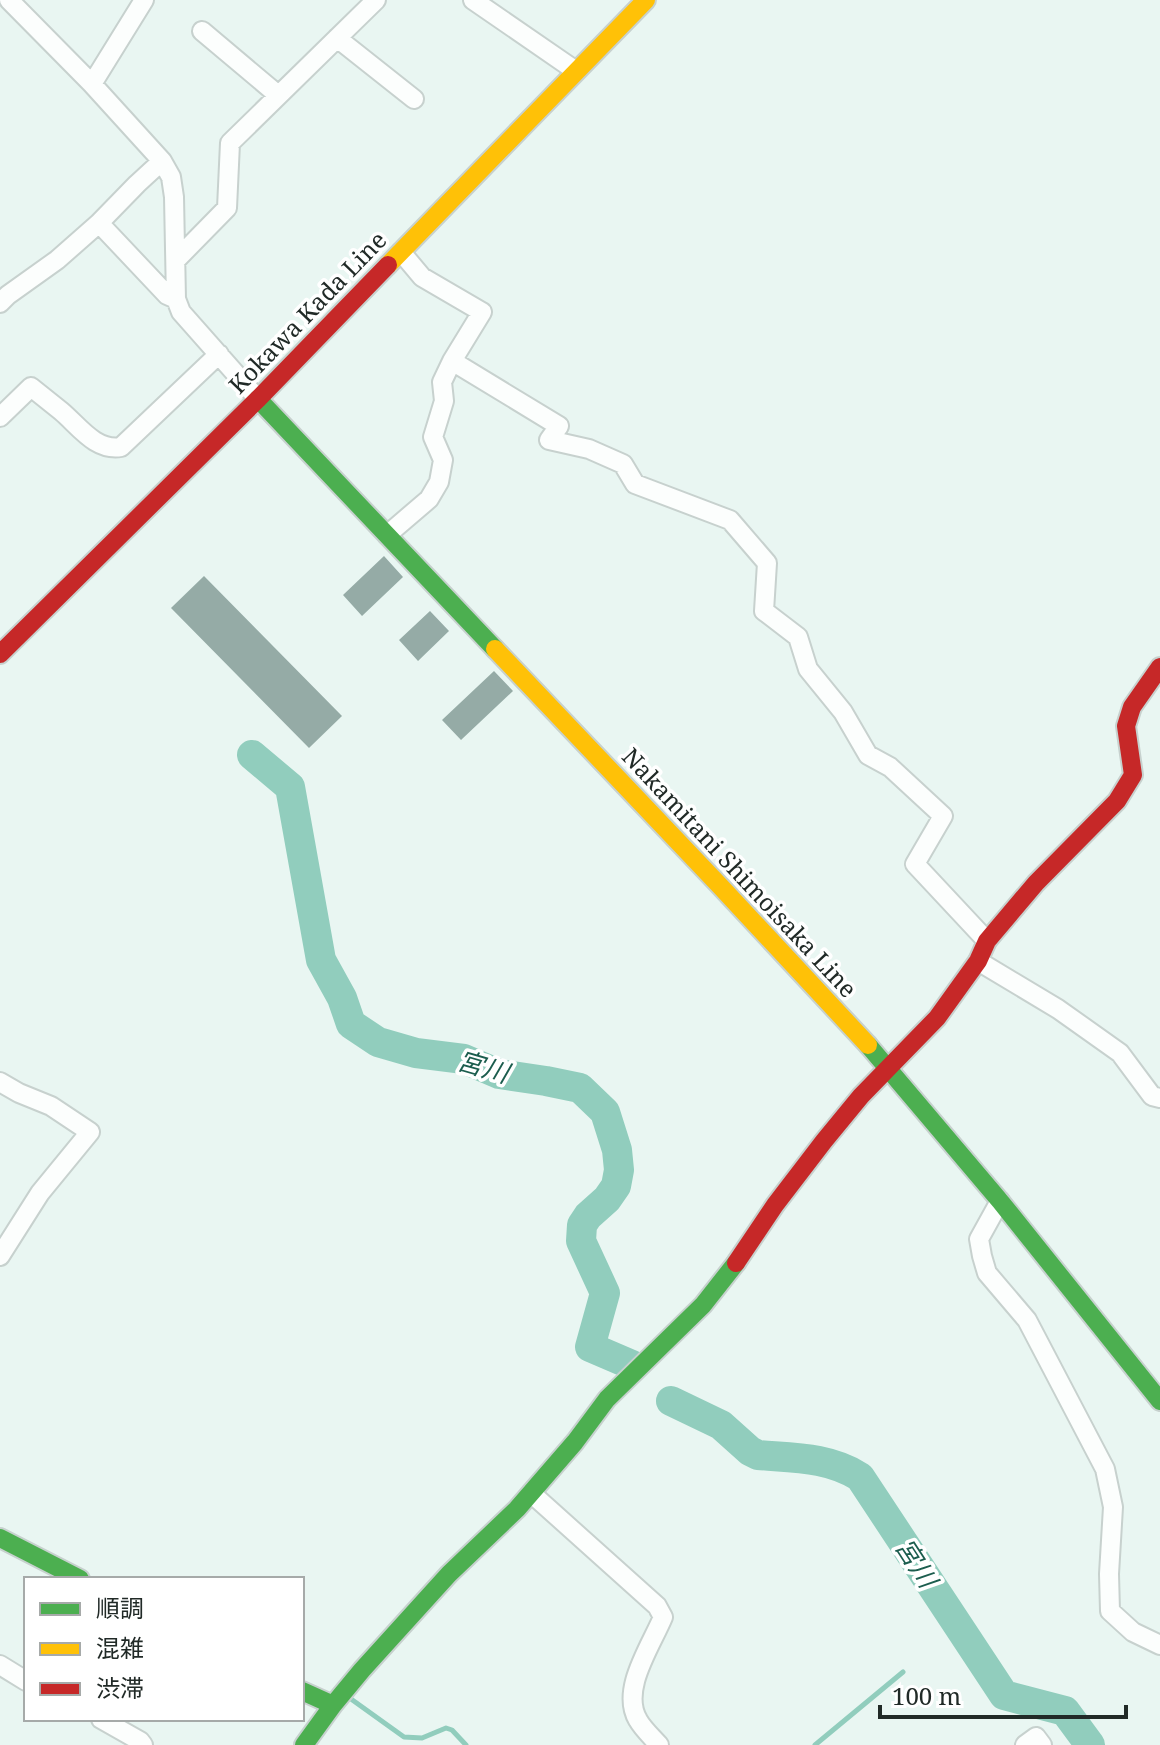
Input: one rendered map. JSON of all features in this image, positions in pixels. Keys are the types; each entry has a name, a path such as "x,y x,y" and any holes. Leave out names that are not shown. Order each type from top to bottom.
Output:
{"main road":[{"name":"Kokawa Kada Line","path":"0,654 258,399 646,0"},
{"name":"Nakamitani Shimoisaka Line","path":"258,399 888,1067 1160,1401"},
{"path":"304,1745 333,1705 449,1574 531,1493 607,1399 703,1305 824,1141 861,1096 937,1018 978,961 987,941 1036,883 1117,801 1133,775 1126,726 1132,707 1160,667"},
{"path":"0,1538 76,1577"},
{"path":"304,1692 333,1705"}],"street":[{"path":"9,0 162,161 171,177 174,197 176,299 181,312 258,399"},
{"path":"92,84 144,0"},
{"path":"176,260 227,208 230,143 376,0"},
{"path":"473,0 576,71"},
{"path":"202,31 278,95"},
{"path":"337,38 414,99"},
{"path":"0,303 57,260 162,161"},
{"path":"99,223 167,295 176,299"},
{"path":"387,535 429,499 439,482 443,460 433,437 444,401 442,382 482,312 422,277 401,252"},
{"path":"0,417 31,387 64,413 87,437 112,448 121,447 219,354"},
{"path":"452,361 559,426 549,440 589,449 623,464 635,484 730,520 767,563 764,611 798,637 808,669 843,712 868,755 890,767 943,816 915,864 987,941"},
{"path":"978,961 1058,1009 1120,1053 1152,1096 1160,1098"},
{"path":"0,1082 51,1106 90,1132 40,1193 0,1256"},
{"path":"1000,1201 979,1239 987,1273 1027,1320 1105,1469 1113,1507 1110,1611 1133,1632 1160,1645"},
{"path":"531,1493 657,1606 663,1617 635,1678 632,1703 638,1720 659,1745"},
{"path":"0,1665 24,1680"},
{"path":"105,1721 143,1745"},
{"path":"1025,1745 1036,1737 1042,1745"}],"building":[{"path":"384,556 403,577 362,616 343,595"},
{"path":"204,576 342,716 309,748 171,608"},
{"path":"430,611 449,631 418,661 399,640"},
{"path":"494,671 513,691 461,740 442,720"}],"waterway":[{"name":"宮川","path":"252,755 290,787 321,960 342,998 351,1024 378,1042 416,1053 464,1059 499,1074 580,1088 605,1112 617,1150 619,1170 616,1186 582,1225 581,1241 605,1293 590,1347 632,1365"},
{"name":"宮川","path":"671,1401 721,1425 758,1455 823,1462 860,1477 1004,1695 1065,1711 1090,1745"},
{"path":"815,1745 903,1672"},
{"path":"351,1699 404,1737 422,1738 446,1728 466,1745"}],"traffic: fast":[{"path":"258,399 495,649"},
{"path":"868,1045 1000,1201 1160,1401"},
{"path":"304,1745 362,1670 449,1574 517,1509 575,1442 607,1399 703,1305 736,1263"},
{"path":"0,1538 76,1577"},
{"path":"304,1692 333,1705"}],"traffic: slow":[{"path":"388,265 646,0"},
{"path":"495,649 868,1045"}],"traffic: jam":[{"path":"0,654 258,399 388,265"},
{"path":"736,1263 824,1141 861,1096 937,1018 978,961 987,941 1036,883 1117,801 1133,775 1126,726 1132,707 1160,667"}]}
